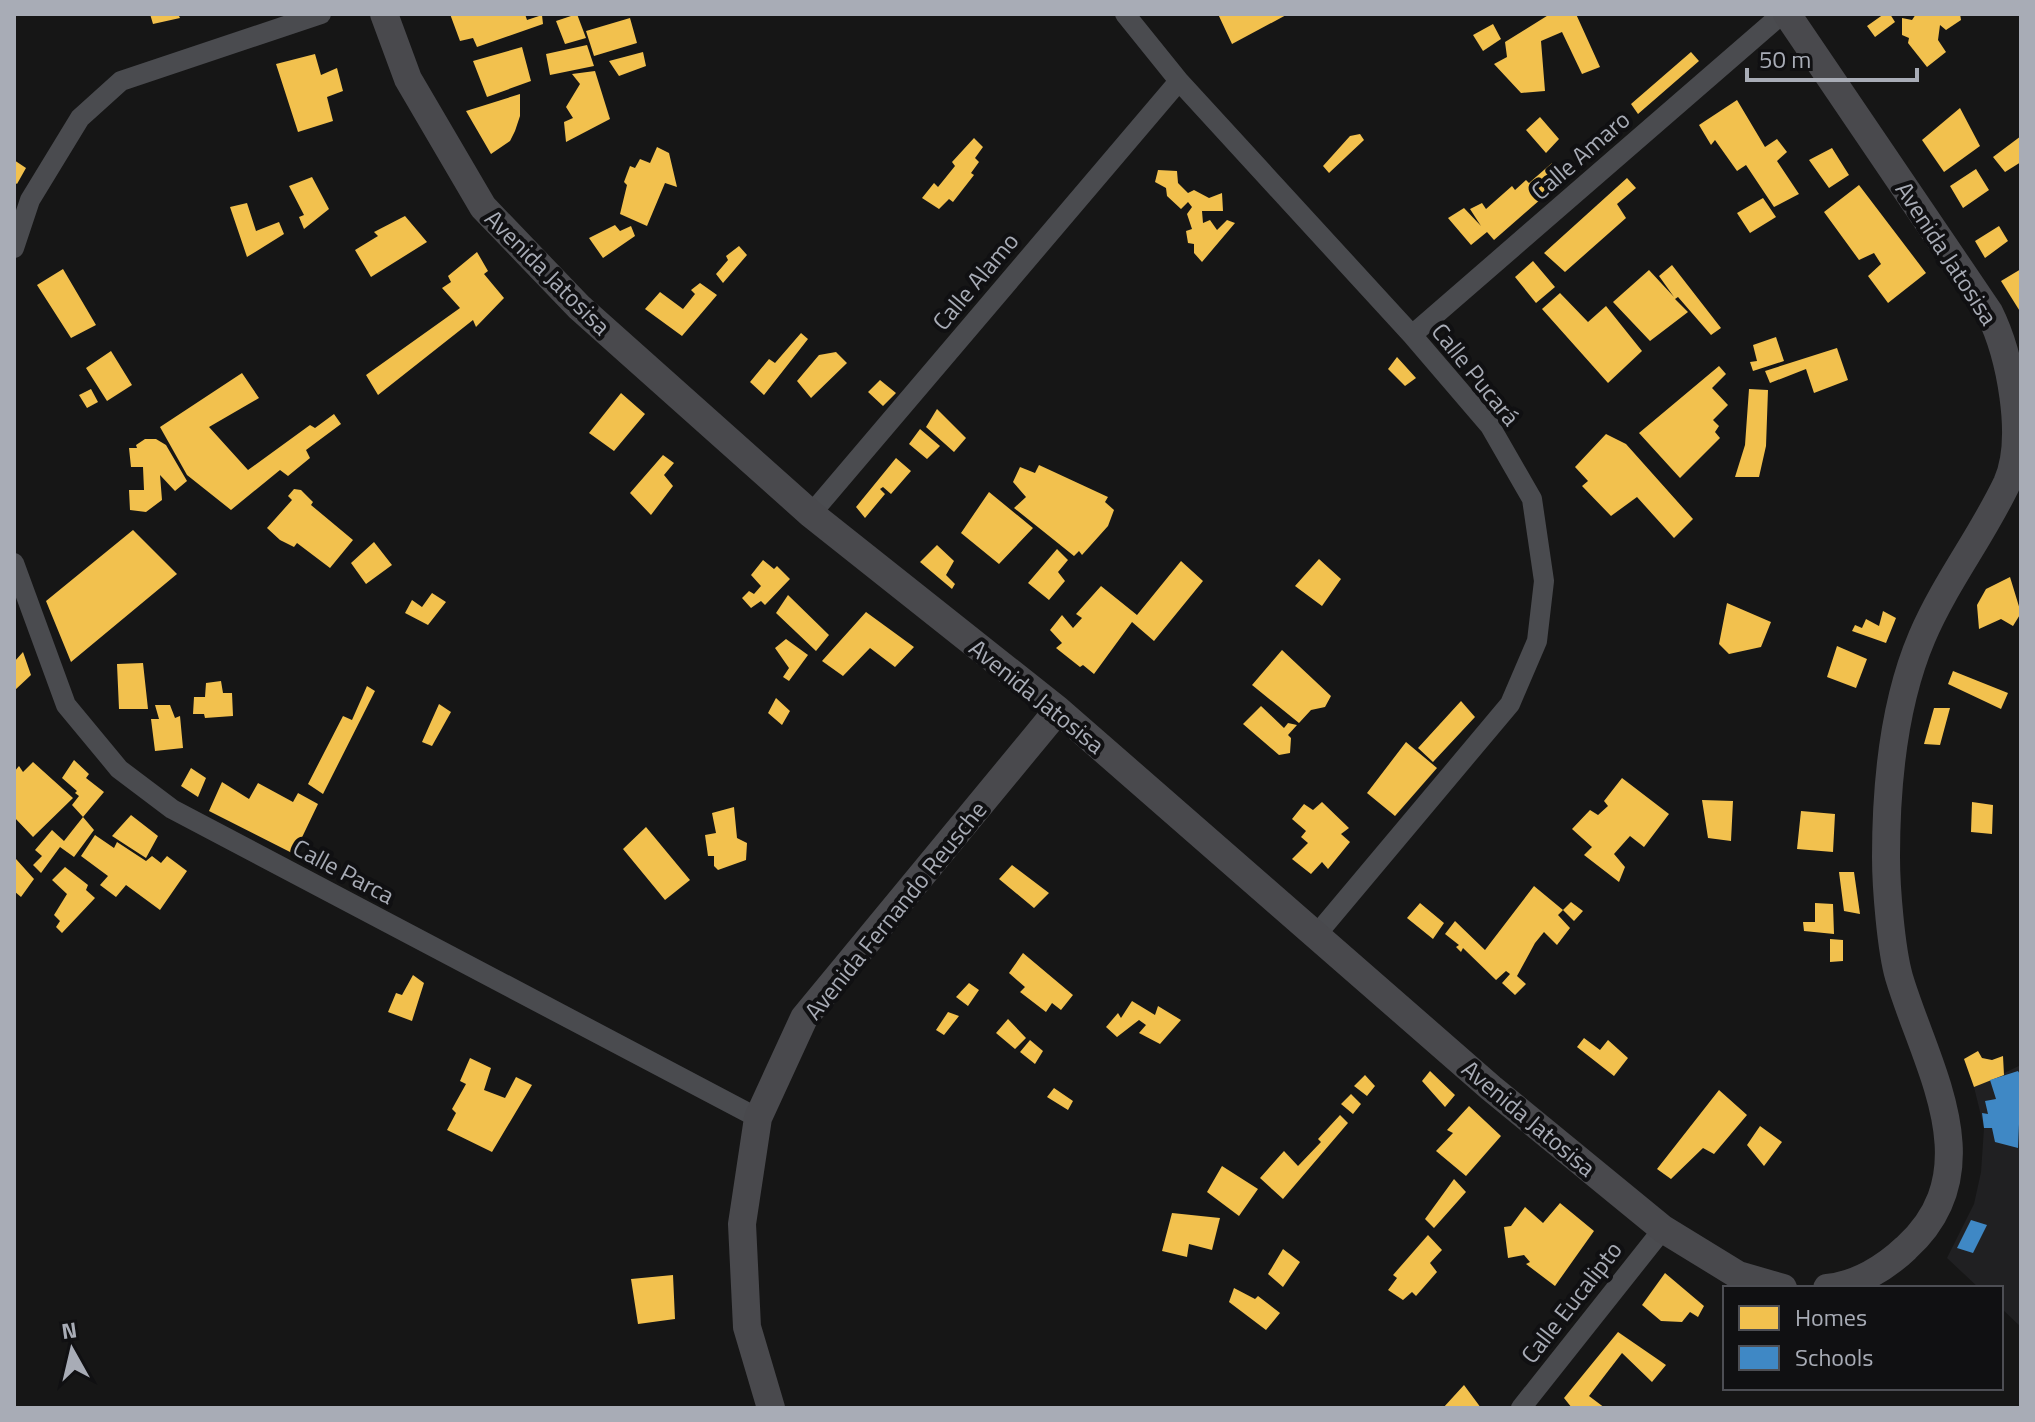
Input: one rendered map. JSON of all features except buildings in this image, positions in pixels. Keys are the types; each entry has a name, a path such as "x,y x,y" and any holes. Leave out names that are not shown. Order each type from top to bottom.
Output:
{"street":[{"path":"14,248 22,195 80,118 121,81 321,14"},
{"name":"Avenida Jatosisa","path":"384,14 408,79 483,207 579,307 811,514 1058,710 1491,1088 1663,1229 1738,1275 1776,1286"},
{"name":"Calle Pucará","path":"1125,14 1179,81 1412,335 1490,426 1532,499 1544,581 1537,641 1510,704 1317,934"},
{"name":"Avenida Jatosisa","path":"1784,14 1989,312 2001,336 2007,361 2016,431 2008,480 1922,638 1892,744 1886,859 1898,973 1944,1103 1950,1135 1949,1166 1940,1198 1912,1243 1892,1261 1866,1276 1834,1286"},
{"name":"Calle Amaro","path":"1412,335 1784,14"},
{"name":"Calle Alamo","path":"811,514 1179,81"},
{"name":"Calle Parca","path":"14,563 66,705 119,769 172,809 758,1118"},
{"name":"Avenida Fernando Reusche","path":"771,1408 747,1327 742,1224 758,1118 804,1018 1058,710"},
{"name":"Calle Eucalipto","path":"1521,1408 1663,1229"}],"shaded area":[{"path":"2021,1065 2021,1327 2003,1310 2003,1286 1977,1286 1947,1258 1974,1204 1981,1172 1984,1128 1974,1087"}]}
